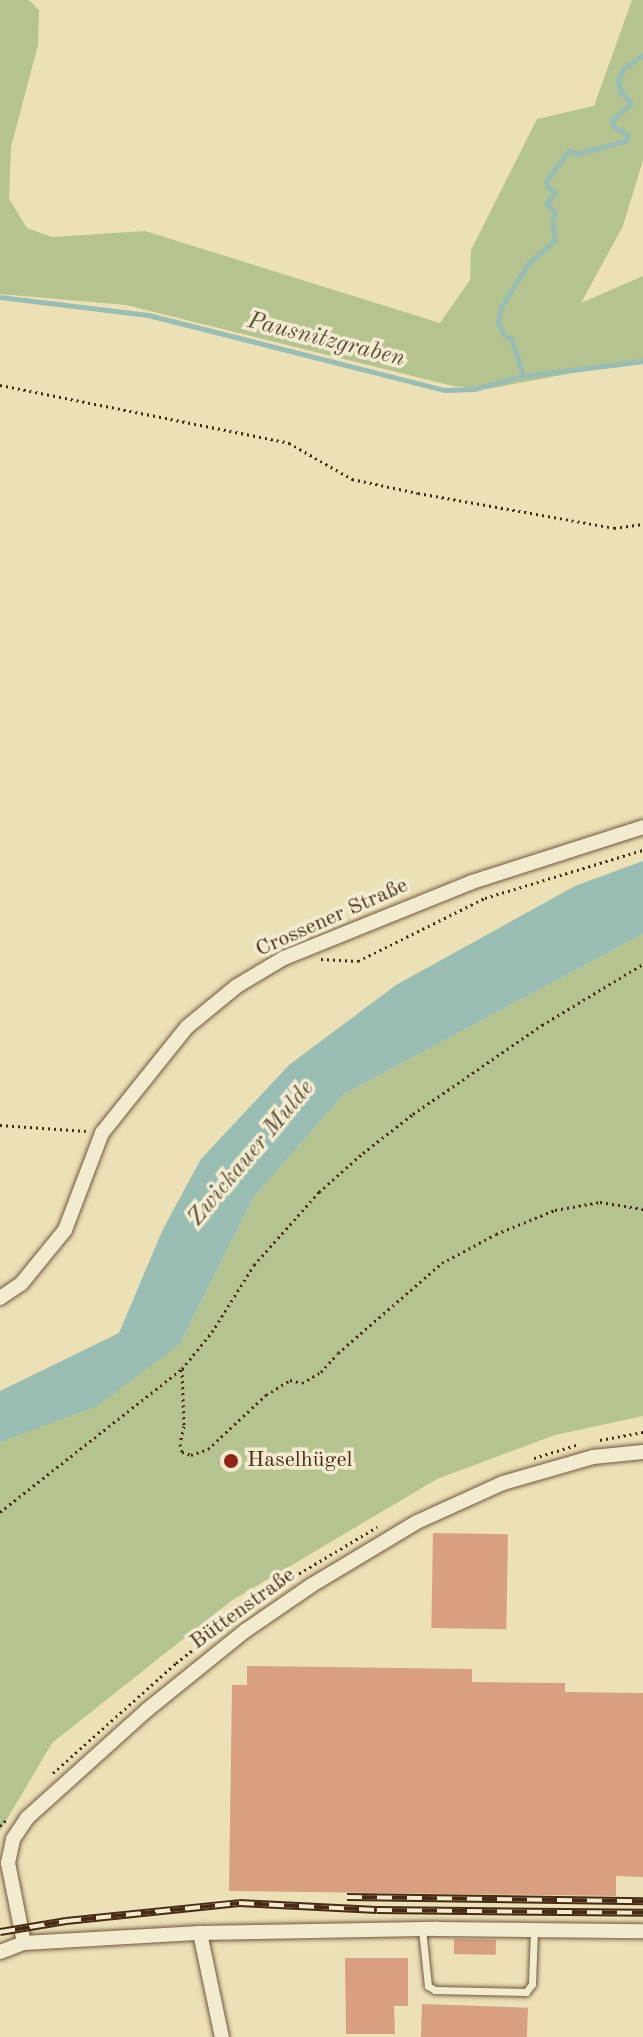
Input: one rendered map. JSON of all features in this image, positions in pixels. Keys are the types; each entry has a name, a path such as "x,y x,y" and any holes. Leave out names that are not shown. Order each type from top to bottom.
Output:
{"street":[{"name":"Crossener Straße","path":"0,1298 21,1284 65,1230 102,1133 187,1027 237,986 284,958 472,882 643,827"},
{"name":"Büttenstraße","path":"24,1943 8,1863 13,1839 27,1818 147,1710 245,1631 312,1585 417,1522 503,1483 593,1457 643,1452"},
{"path":"0,1952 24,1943 200,1933 422,1929 643,1931"},
{"path":"200,1933 222,2037"}],"lane":[{"path":"422,1929 428,1986 435,1990 526,1992 532,1984 534,1930"}],"path":[{"path":"0,385 289,443 352,479 392,488 614,528 643,524"},
{"path":"314,959 358,961 485,898 643,850"},
{"path":"0,1512 182,1369 212,1332 254,1265 319,1192 352,1162 413,1114 542,1025 643,964"},
{"path":"0,1125 102,1133"},
{"path":"182,1369 184,1426 180,1444 182,1452 191,1455 208,1449 266,1395 290,1380 302,1383 321,1372 338,1353 442,1263 496,1234 555,1210 600,1202 643,1209"}],"green space":[{"path":"0,0 29,0 39,10 38,45 11,147 9,199 27,228 52,237 145,231 440,323 470,280 471,250 537,119 594,106 632,0 643,0 643,160 623,226 581,303 643,276 643,360 487,389 453,386 126,305 0,294"},
{"path":"643,934 643,1416 555,1435 437,1479 231,1601 52,1743 0,1831 0,1442 180,1344 254,1197 344,1094"}],"water":[{"name":"Zwickauer Mulde","path":"643,861 643,934 344,1094 254,1197 180,1344 97,1406 0,1442 0,1391 119,1333 163,1229 201,1159 289,1065 396,985 575,886"}],"building":[{"path":"433,1533 508,1534 506,1629 431,1628"},
{"path":"247,1666 472,1669 472,1682 565,1683 565,1692 643,1693 643,1877 616,1876 616,1896 229,1891 232,1685 247,1685"},
{"path":"454,1939 496,1940 496,1955 454,1954"},
{"path":"345,1958 408,1958 408,2006 394,2006 395,2034 346,2034"},
{"path":"422,2004 528,2008 527,2037 421,2037"}],"waterway":[{"path":"523,376 512,340 498,323 500,309 527,265 555,240 552,221 555,212 546,204 555,192 548,188 546,181 569,150 576,154 625,141 628,135 614,127 612,120 631,103 621,92 618,81 623,69 643,55"},
{"name":"Pausnitzgraben","path":"0,297 148,315 445,390 474,389 523,376 643,361"}],"railway":[{"path":"347,1897 643,1901"},
{"path":"0,1932 66,1921 239,1903 377,1910 643,1913"}],"place":[{"name":"Haselhügel","path":"231,1461"}]}
